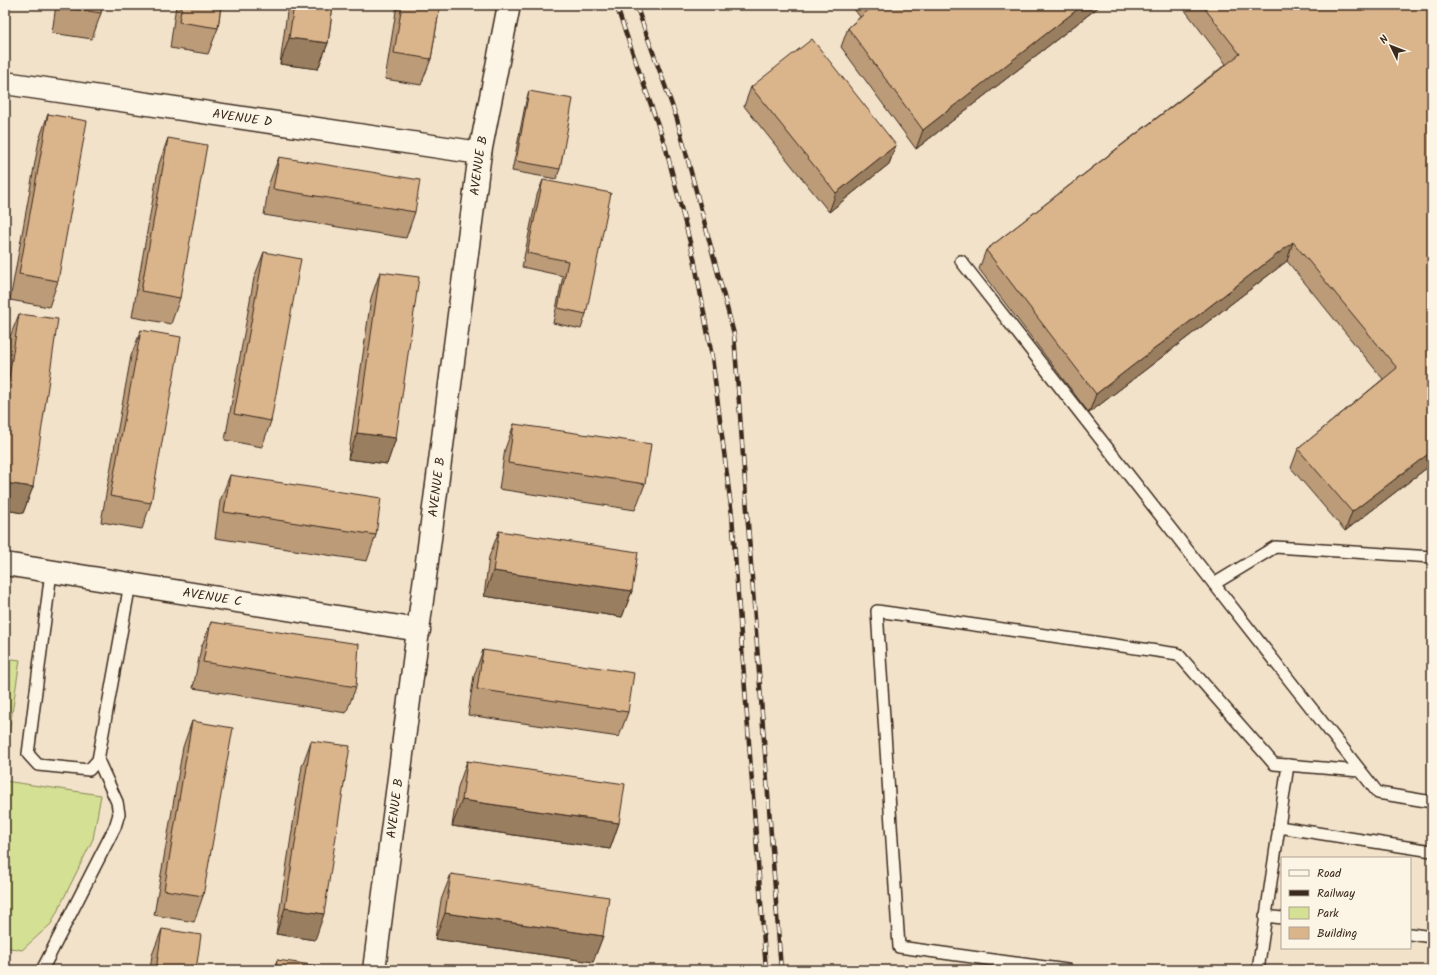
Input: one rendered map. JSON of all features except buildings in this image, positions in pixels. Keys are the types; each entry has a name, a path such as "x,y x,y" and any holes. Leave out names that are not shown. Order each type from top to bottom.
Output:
{"street":[{"name":"AVENUE B","path":"374,970 480,153 509,5"},
{"name":"AVENUE D","path":"5,83 480,153"},
{"name":"AVENUE C","path":"5,564 419,630"}],"lane":[{"path":"961,261 1378,793 1432,802"},
{"path":"1214,584 1275,547 1432,556"},
{"path":"52,572 28,754 38,765 88,770 98,760"},
{"path":"42,970 115,826 119,814 117,802 98,760 130,584"},
{"path":"1067,970 899,947 877,611 1178,654 1274,764 1360,771"},
{"path":"1258,970 1288,765"},
{"path":"1279,827 1432,851"},
{"path":"1265,916 1281,918"},
{"path":"1411,934 1432,937"}],"green space":[{"path":"5,658 20,660 5,760"},
{"path":"5,781 101,795 93,839 51,924 22,950 5,947"}],"railway":[{"path":"616,5 665,145 694,258 712,357 732,515 766,970"},
{"path":"636,5 677,119 734,334 781,970"}]}
